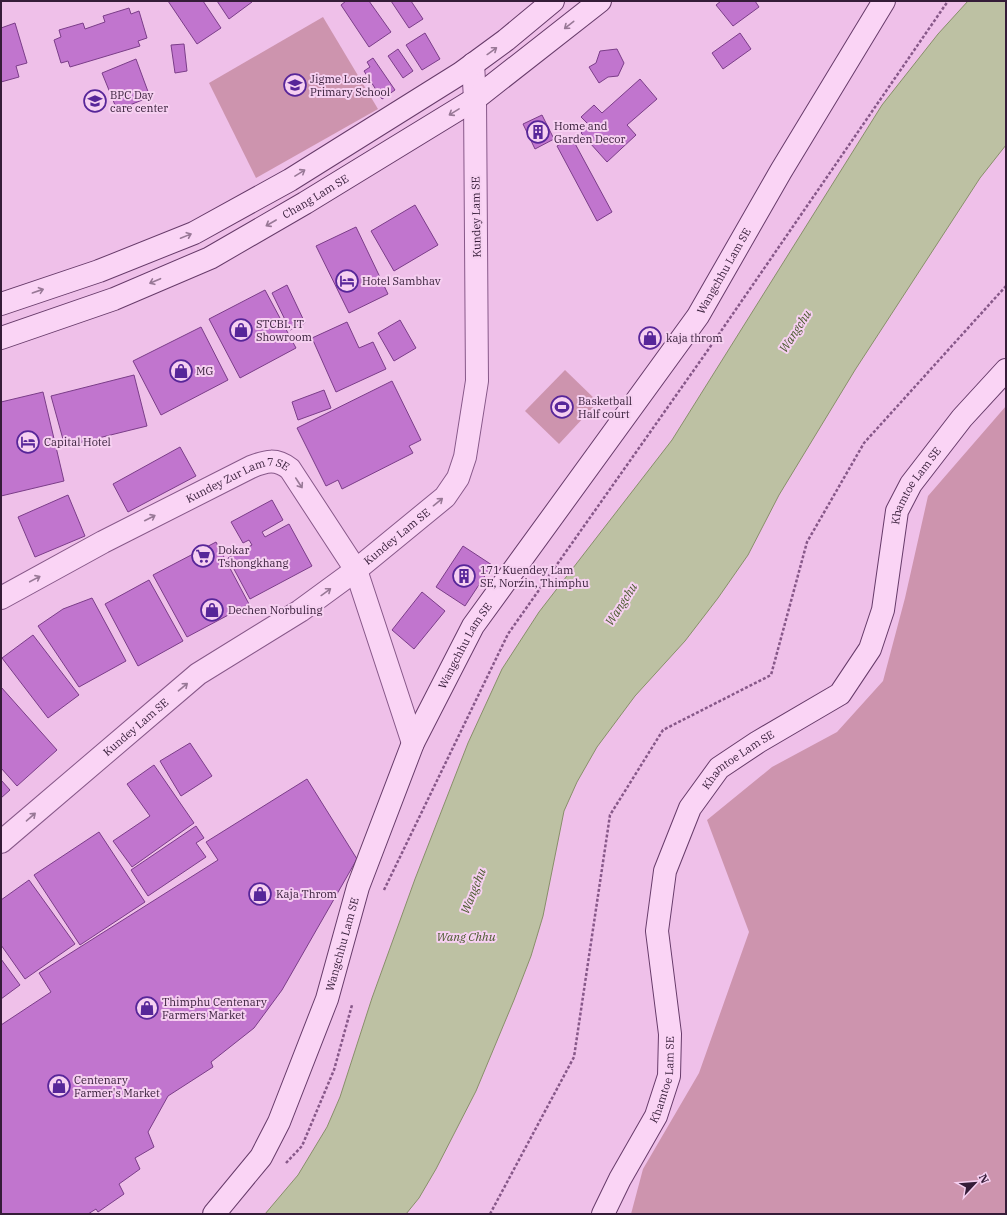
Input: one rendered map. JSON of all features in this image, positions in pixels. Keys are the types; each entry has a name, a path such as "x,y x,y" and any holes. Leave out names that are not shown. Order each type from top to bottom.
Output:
{"street":[{"path":"1,304 99,271 194,233 290,180 473,64 506,40 553,1"},
{"name":"Chang Lam SE","path":"1,338 114,299 210,258 305,203 475,99 600,1"},
{"name":"Wangchhu Lam SE","path":"214,1214 261,1157 279,1122 327,999 358,887 413,743 473,626 698,316 781,171 884,1"},
{"name":"Kundey Lam SE","path":"1,842 198,674 300,611 356,570 445,497 458,478 465,457 477,381 475,99 473,64"},
{"name":"Khamtoe Lam SE","path":"603,1214 620,1179 656,1116 669,1076 670,1034 657,930 665,871 690,808 719,768 758,742 840,694 870,649 883,610 897,511 911,484 938,448 962,418 1006,370"},
{"name":"Kundey Zur Lam 7 SE","path":"1,598 103,542 251,467 265,462 283,463 290,469 356,570 413,743"}],"path":[{"path":"383,893 508,634 708,350 948,1"},
{"path":"490,1214 574,1057 610,815 663,730 771,675 807,542 864,443 1006,286"},
{"path":"281,1169 302,1146 334,1070 353,1001"}],"shaded area":[{"path":"323,17 378,109 256,178 209,83"},
{"name":"Basketball Half court","path":"565,370 598,402 559,444 525,411"},
{"path":"1006,406 1006,1214 631,1214 643,1169 699,1073 749,932 707,820 772,767 837,732 883,681 905,598 928,496"}],"water":[{"name":"Wang Chhu","path":"968,1 1006,1 1006,145 980,178 855,370 779,495 748,555 718,598 685,641 635,696 597,747 577,782 564,811 543,916 531,956 476,1091 436,1169 419,1198 406,1214 265,1214 298,1175 327,1127 340,1097 372,998 415,879 468,743 502,669 539,612 672,440 882,105 938,34"}],"building":[{"path":"168,1 203,1 221,28 197,44"},
{"path":"217,1 251,1 252,2 229,19"},
{"path":"346,1 369,1 391,32 369,47 341,5"},
{"path":"391,1 411,1 423,19 409,28"},
{"path":"721,1 755,1 759,7 733,26 716,5"},
{"path":"129,8 131,14 139,11 147,38 138,41 140,46 70,67 68,61 61,63 54,40 61,37 59,30 83,23 85,29 105,22 103,16"},
{"path":"15,23 27,63 16,66 19,77 1,82 1,28"},
{"path":"425,33 440,59 422,70 406,45"},
{"path":"740,33 751,49 723,69 712,53"},
{"path":"184,44 187,71 175,73 171,45"},
{"path":"398,49 413,71 403,78 388,56"},
{"path":"617,49 624,63 618,76 608,77 599,83 589,67 596,63 600,51"},
{"path":"373,58 395,90 382,99 364,71 370,67 367,62"},
{"path":"136,59 150,97 117,110 102,73"},
{"path":"640,79 657,99 627,125 636,135 607,162 581,133 589,125 581,117 594,105 602,113"},
{"name":"Home and Garden Decor","path":"542,115 554,139 535,149 523,124"},
{"path":"572,138 612,212 597,221 557,146"},
{"path":"415,205 438,245 394,271 371,231"},
{"path":"356,227 388,294 349,313 316,246"},
{"path":"287,285 305,323 290,330 272,293"},
{"path":"265,290 296,348 240,378 209,319"},
{"path":"400,320 416,348 394,361 378,333"},
{"path":"347,322 359,348 373,342 386,369 336,392 312,338"},
{"name":"MG","path":"201,327 228,380 161,415 133,361"},
{"path":"134,375 147,426 70,445 69,442 64,443 51,396"},
{"path":"392,381 421,440 409,446 413,453 342,489 338,480 326,486 297,428"},
{"path":"324,390 331,408 298,420 292,402"},
{"name":"Capital Hotel","path":"43,392 64,481 1,496 1,402"},
{"path":"180,447 196,476 128,512 113,484"},
{"path":"68,495 85,536 35,557 18,517"},
{"path":"272,500 283,520 262,532 265,537 289,524 312,566 250,599 228,558 252,545 249,540 243,543 231,522"},
{"path":"216,542 249,604 187,637 153,575"},
{"name":"171 Kuendey Lam SE, Norzin, Thimphu","path":"463,546 492,565 465,606 436,587"},
{"path":"149,580 183,641 138,666 105,604"},
{"path":"422,592 445,611 414,649 392,630"},
{"path":"92,598 126,661 79,687 38,626 63,609"},
{"path":"33,635 79,695 48,718 2,658"},
{"path":"1,687 57,750 17,786 1,768"},
{"path":"190,743 212,776 181,796 160,761"},
{"path":"154,765 194,823 132,867 113,841 150,816 127,784"},
{"name":"Thimphu Centenary Farmers Market","path":"307,779 357,859 282,990 254,1028 211,1062 213,1067 168,1096 148,1132 154,1147 135,1158 140,1169 119,1184 124,1194 98,1212 96,1209 88,1214 1,1214 1,1025 51,992 39,973 218,860 206,842"},
{"path":"1,780 10,790 1,798"},
{"path":"196,826 204,838 196,843 206,857 148,896 131,870"},
{"path":"99,832 145,902 80,945 34,875"},
{"path":"29,880 75,944 25,979 1,945 1,900"},
{"path":"1,959 20,985 1,999"}],"place":[{"name":"Jigme Losel Primary School","path":"295,85"},
{"name":"BPC Day care center","path":"95,101"},
{"name":"Home and Garden Decor","path":"538,132"},
{"name":"Hotel Sambhav","path":"347,281"},
{"name":"STCBL IT Showroom","path":"241,330"},
{"name":"kaja throm","path":"650,338"},
{"name":"MG","path":"181,371"},
{"name":"Basketball Half court","path":"562,407"},
{"name":"Capital Hotel","path":"28,442"},
{"name":"Dokar Tshongkhang","path":"203,556"},
{"name":"171 Kuendey Lam SE, Norzin, Thimphu","path":"464,576"},
{"name":"Dechen Norbuling","path":"212,610"},
{"name":"Kaja Throm","path":"260,894"},
{"name":"Thimphu Centenary Farmers Market","path":"147,1008"},
{"name":"Centenary Farmer's Market","path":"59,1086"}],"water label":[{"name":"Wangchu","path":"795,331"},
{"name":"Wangchu","path":"621,604"},
{"name":"Wangchu","path":"473,891"}]}
